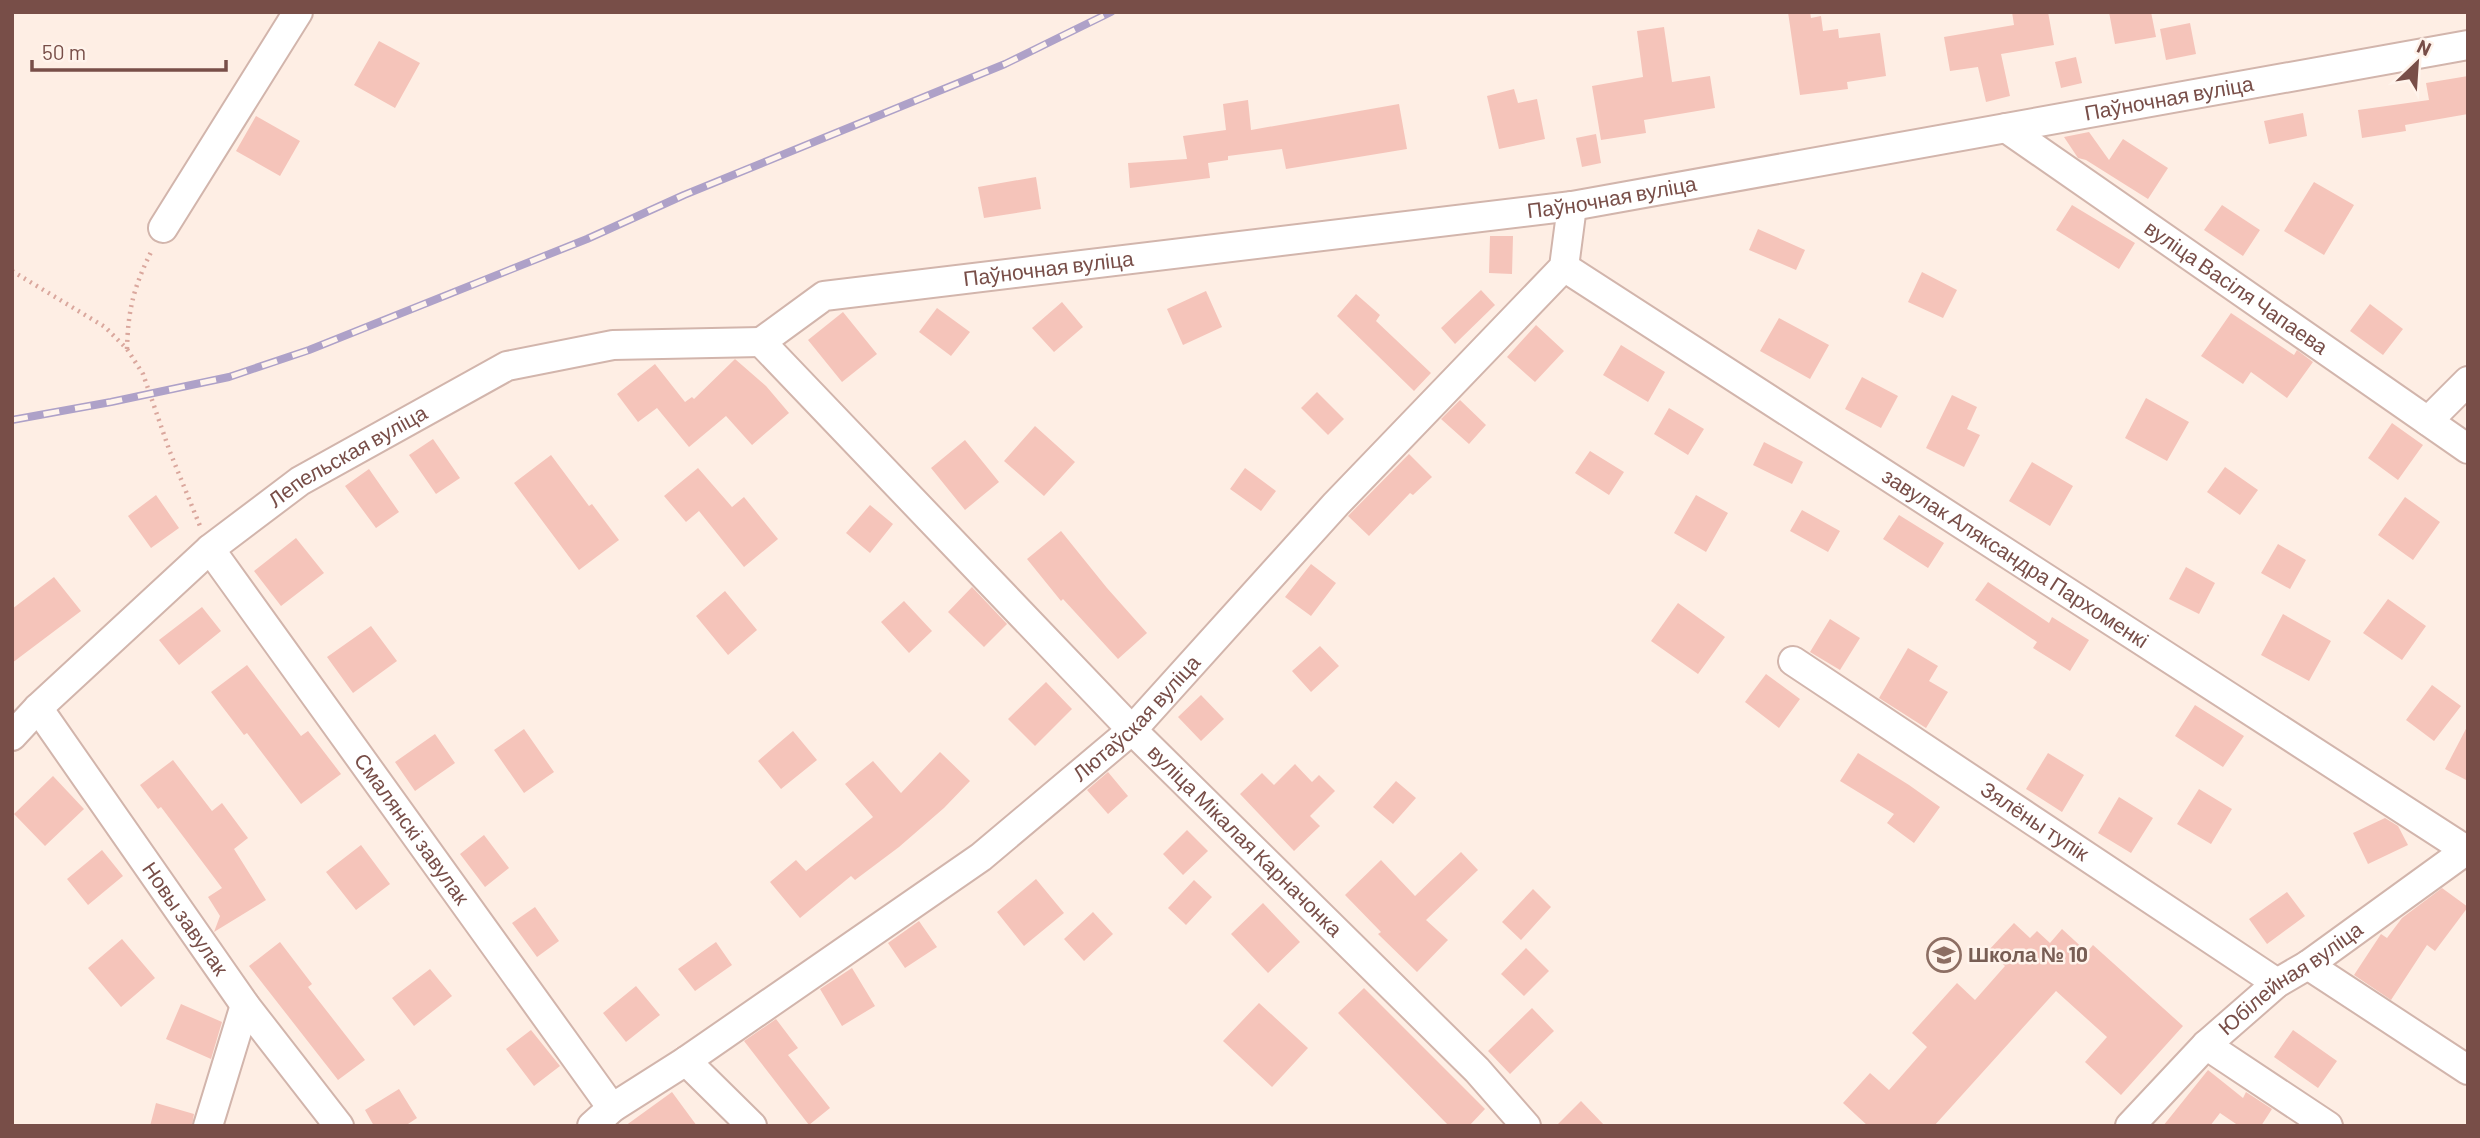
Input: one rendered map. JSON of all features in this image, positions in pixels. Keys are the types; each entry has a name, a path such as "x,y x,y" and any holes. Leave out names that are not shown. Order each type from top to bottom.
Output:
{"street":[{"path":"163,228 298,12"},
{"name":"Паўночная вуліца","path":"761,342 824,296 1572,206 2468,45"},
{"name":"вуліца Васіля Чапаева","path":"2006,128 2468,449"},
{"path":"1564,267 1572,206"},
{"name":"Лютаўская вуліца","path":"602,1117 981,857 1132,730 1336,504 1564,267"},
{"name":"завулак Аляксандра Пархоменкі","path":"1564,267 2467,849"},
{"name":"Лепельская вуліца","path":"12,736 38,708 210,549 300,481 507,366 613,345 761,342"},
{"name":"вуліца Мікалая Карначонка","path":"761,342 1132,730 1477,1070 1526,1126"},
{"path":"2427,421 2468,381"},
{"name":"Смалянскі завулак","path":"210,549 602,1117"},
{"name":"Зялёны тупік","path":"1793,661 2277,983"},
{"name":"Новы завулак","path":"38,708 245,1005 339,1126"},
{"name":"Юбілейная вуліца","path":"2130,1126 2206,1045 2277,983 2308,965 2467,849"},
{"path":"2308,965 2468,1070"},
{"path":"208,1126 245,1005"},
{"path":"2206,1045 2328,1126"},
{"path":"686,1061 752,1126"}],"path":[{"path":"127,349 128,312 142,270 163,228"},
{"path":"12,271 105,327 127,349 142,374 170,452 210,549"}],"building":[{"path":"1788,12 1810,12 1811,18 1821,16 1823,31 1838,29 1839,38 1880,33 1886,76 1847,82 1848,89 1800,95"},
{"path":"2012,12 2048,12 2054,45 2001,54 2010,96 1986,102 1978,67 1950,71 1944,37 2014,25"},
{"path":"2109,12 2151,12 2156,37 2115,44"},
{"path":"2190,23 2196,54 2166,60 2160,29"},
{"path":"1664,27 1672,82 1710,76 1715,108 1644,120 1646,133 1601,140 1592,86 1643,77 1637,31"},
{"path":"379,41 420,63 395,108 354,85"},
{"path":"2076,57 2082,83 2061,88 2055,62"},
{"path":"2468,76 2468,114 2405,125 2406,131 2362,138 2358,110 2429,100 2426,83"},
{"path":"1514,89 1518,103 1537,99 1545,139 1499,149 1487,96"},
{"path":"1248,100 1251,130 1399,104 1407,149 1286,169 1282,149 1228,156 1228,160 1208,163 1210,178 1130,188 1128,163 1187,159 1183,136 1226,130 1223,104"},
{"path":"2303,113 2307,136 2269,144 2264,121"},
{"path":"256,116 300,141 280,176 236,151"},
{"path":"2089,132 2109,160 2123,139 2168,168 2148,199 2086,160 2078,158 2064,137"},
{"path":"1596,134 1601,163 1582,167 1576,138"},
{"path":"1036,177 1041,209 984,218 978,187"},
{"path":"2314,182 2354,205 2324,255 2284,231"},
{"path":"2072,205 2135,243 2119,269 2056,230"},
{"path":"2222,205 2260,230 2243,256 2204,230"},
{"path":"1758,229 1805,250 1796,270 1749,250"},
{"path":"1490,236 1513,236 1512,274 1489,273"},
{"path":"1922,272 1957,290 1943,318 1908,302"},
{"path":"1481,290 1495,305 1455,344 1441,328"},
{"path":"1206,291 1222,327 1183,345 1167,309"},
{"path":"1356,294 1380,315 1376,321 1431,373 1414,391 1337,316"},
{"path":"1062,302 1083,327 1054,352 1032,328"},
{"path":"2370,304 2403,329 2383,355 2350,331"},
{"path":"937,308 970,332 951,356 919,332"},
{"path":"843,312 877,354 842,382 808,340"},
{"path":"2231,313 2294,355 2297,350 2313,362 2287,398 2251,372 2243,384 2201,356"},
{"path":"1779,318 1829,345 1810,379 1760,351"},
{"path":"1536,325 1564,351 1535,382 1507,357"},
{"path":"1621,345 1665,372 1648,402 1603,375"},
{"path":"735,359 766,386 789,413 752,445 726,416 689,447 657,408 638,422 617,394 655,364 685,402 692,397 694,399"},
{"path":"1862,377 1898,396 1881,428 1845,409"},
{"path":"1317,392 1344,419 1328,435 1301,408"},
{"path":"1952,395 1977,407 1967,429 1980,435 1964,467 1926,448"},
{"path":"2146,398 2189,422 2167,461 2125,438"},
{"path":"1460,400 1486,425 1469,444 1441,419"},
{"path":"1669,408 1704,429 1688,455 1654,434"},
{"path":"2392,423 2423,445 2398,480 2368,458"},
{"path":"1035,426 1075,462 1044,496 1004,461"},
{"path":"433,439 460,478 436,494 409,455"},
{"path":"965,440 999,482 965,510 931,468"},
{"path":"1764,442 1803,462 1792,484 1753,465"},
{"path":"1590,451 1624,472 1609,495 1575,473"},
{"path":"1409,454 1432,477 1413,495 1410,493 1369,536 1348,516"},
{"path":"551,455 589,506 592,504 619,540 579,570 514,483"},
{"path":"2032,462 2073,486 2050,526 2009,501"},
{"path":"2225,467 2258,490 2240,515 2207,492"},
{"path":"698,468 732,507 744,497 778,539 744,567 699,511 686,522 664,496"},
{"path":"1245,468 1276,491 1261,511 1230,489"},
{"path":"369,469 399,512 376,528 345,486"},
{"path":"156,495 179,528 151,548 128,516"},
{"path":"1696,495 1728,513 1706,552 1674,533"},
{"path":"2405,497 2440,522 2413,560 2378,535"},
{"path":"870,505 893,524 870,553 846,533"},
{"path":"1802,510 1840,531 1828,552 1790,531"},
{"path":"1899,515 1944,543 1928,568 1883,539"},
{"path":"1061,531 1147,633 1118,659 1063,599 1061,601 1027,559"},
{"path":"296,538 324,573 281,606 254,571"},
{"path":"2278,544 2306,560 2290,589 2261,573"},
{"path":"1311,564 1336,583 1311,616 1285,597"},
{"path":"2186,567 2215,583 2199,614 2169,599"},
{"path":"54,577 81,611 12,663 12,609"},
{"path":"1988,582 2049,623 2052,617 2089,640 2070,671 2033,648 2037,642 1975,600"},
{"path":"972,587 1007,624 984,647 948,612"},
{"path":"725,591 757,630 728,655 696,616"},
{"path":"2388,599 2426,626 2402,660 2363,633"},
{"path":"904,601 932,631 909,653 881,622"},
{"path":"1678,603 1725,637 1698,674 1651,641"},
{"path":"202,607 221,631 179,665 159,640"},
{"path":"2283,614 2331,641 2309,681 2261,655"},
{"path":"1830,619 1860,638 1840,670 1810,652"},
{"path":"371,626 397,661 353,693 327,657"},
{"path":"1320,646 1339,666 1311,692 1292,671"},
{"path":"1908,648 1938,666 1929,681 1948,692 1926,728 1879,698"},
{"path":"247,665 301,736 308,731 341,774 301,804 247,733 244,735 211,692"},
{"path":"1766,674 1800,699 1779,728 1745,702"},
{"path":"1046,682 1072,709 1035,746 1008,719"},
{"path":"2432,685 2461,706 2434,741 2406,720"},
{"path":"1201,695 1224,719 1201,741 1178,717"},
{"path":"2195,705 2244,736 2223,767 2175,736"},
{"path":"2468,725 2468,781 2445,769"},
{"path":"524,729 554,772 524,793 494,750"},
{"path":"793,731 817,760 781,789 758,761"},
{"path":"435,734 455,763 415,791 395,762"},
{"path":"940,752 970,781 899,847 855,880 851,876 800,918 770,882 796,860 806,871 873,817 845,784 873,761 901,793"},
{"path":"1858,753 1940,807 1914,843 1887,823 1894,814 1840,781"},
{"path":"2048,753 2084,775 2062,812 2026,789"},
{"path":"173,760 212,811 222,803 248,838 234,849 266,900 214,932 220,916 208,897 222,888 161,807 158,809 140,785"},
{"path":"1295,764 1312,782 1319,775 1335,791 1310,816 1320,826 1294,851 1240,794 1262,773 1274,785"},
{"path":"1108,772 1128,796 1108,814 1087,790"},
{"path":"53,776 84,809 45,846 14,814"},
{"path":"1396,781 1416,798 1393,824 1373,807"},
{"path":"2199,789 2232,809 2211,844 2177,824"},
{"path":"2119,797 2153,818 2131,853 2098,833"},
{"path":"2385,818 2398,826 2408,845 2368,864 2353,833"},
{"path":"1187,830 1208,851 1183,875 1163,854"},
{"path":"484,835 509,868 485,887 460,854"},
{"path":"361,845 390,884 356,910 326,872"},
{"path":"102,850 123,876 88,905 67,879"},
{"path":"1461,852 1478,870 1426,920 1448,940 1417,972 1378,934 1381,932 1345,895 1381,860 1415,896"},
{"path":"1036,879 1064,913 1024,946 997,912"},
{"path":"1194,880 1212,897 1186,925 1168,908"},
{"path":"2442,888 2468,907 2435,951 2427,945 2391,1000 2354,975 2381,934 2387,938 2402,918"},
{"path":"1533,889 1551,907 1521,940 1502,922"},
{"path":"2287,892 2305,916 2267,944 2249,919"},
{"path":"1263,903 1300,942 1268,973 1231,934"},
{"path":"535,907 559,941 537,957 512,923"},
{"path":"1093,912 1113,934 1084,961 1064,939"},
{"path":"919,921 937,947 905,968 888,943"},
{"path":"2014,923 2030,938 2037,931 2050,943 2062,929 2087,952 2093,945 2183,1026 2121,1095 2085,1062 2107,1037 2056,991 1934,1126 1868,1126 1843,1103 1870,1073 1889,1090 1927,1047 1912,1033 1957,983 1975,1000 2005,966 1988,951"},
{"path":"122,939 155,978 121,1007 88,968"},
{"path":"280,942 312,984 308,987 365,1060 338,1080 249,966"},
{"path":"716,942 732,965 695,991 678,969"},
{"path":"1526,948 1549,971 1524,996 1501,974"},
{"path":"852,968 875,1006 842,1026 820,989"},
{"path":"430,969 452,996 414,1026 392,998"},
{"path":"636,986 660,1015 626,1042 603,1013"},
{"path":"1364,988 1485,1109 1469,1126 1449,1126 1338,1013"},
{"path":"1259,1003 1308,1048 1272,1087 1223,1041"},
{"path":"181,1004 222,1022 211,1059 166,1039"},
{"path":"1532,1008 1554,1031 1510,1074 1488,1051"},
{"path":"776,1019 798,1048 788,1055 830,1108 809,1125 744,1041"},
{"path":"531,1030 560,1066 534,1086 506,1049"},
{"path":"2293,1030 2337,1061 2318,1088 2274,1057"},
{"path":"2208,1070 2243,1098 2246,1092 2272,1109 2261,1126 2239,1126 2220,1113 2210,1126 2163,1126"},
{"path":"399,1089 417,1118 405,1126 374,1126 365,1110"},
{"path":"672,1092 697,1126 625,1126"},
{"path":"1581,1101 1605,1126 1556,1126"},
{"path":"156,1103 194,1114 192,1126 150,1126"}],"railway":[{"path":"12,420 229,377 309,350 587,239 684,195 1005,64 1111,12"}],"place":[{"name":"Школа № 10","path":"1944,955"}]}
